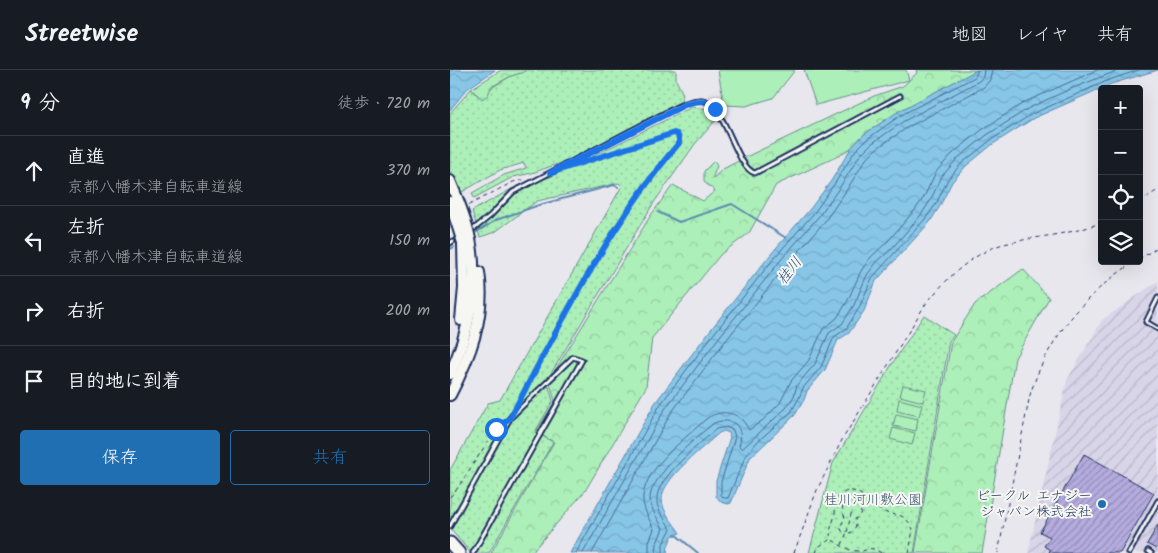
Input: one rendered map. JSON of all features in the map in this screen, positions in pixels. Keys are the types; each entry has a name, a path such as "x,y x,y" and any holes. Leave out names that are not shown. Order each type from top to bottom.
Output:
{"highway":[{"path":"450,543 459,553"}],"main road":[{"path":"450,181 457,209 463,306 458,335 450,358"},
{"path":"450,374 464,340 472,292 468,260 459,242"},
{"path":"450,395 467,362 479,316 481,297 479,276 459,242"}],"lane":[{"path":"475,228 490,216 513,192 688,103 702,100 709,102 721,118 744,166 750,172 755,173 900,96"},
{"path":"1158,298 1146,322 1158,329"},
{"path":"1153,308 1158,312"},
{"path":"450,526 510,418 573,357 582,360 473,553"},
{"path":"1129,553 1158,501"}],"path":[{"path":"519,402 596,261 632,204 679,143 679,138 674,133 571,166"},
{"path":"457,209 514,182 532,178"},
{"path":"1143,199 1158,190"},
{"path":"794,553 817,490 842,440 925,305 942,285 959,269 979,255 1000,245 1080,230 1098,223"},
{"path":"1143,256 1158,247"},
{"path":"998,553 1030,395 1037,373 1044,358 1070,319 1100,287 1130,265"},
{"path":"450,498 496,429 510,418"},
{"path":"881,553 869,548 859,552 842,546 831,539 829,533 835,516 836,499 847,491 856,491 888,514 908,519 913,529 909,553"},
{"path":"853,499 859,502 862,508 859,516 855,519 855,529 851,533 847,532 842,531 840,527 845,518 842,509 843,504 847,500 853,499"},
{"path":"842,546 852,510"},
{"path":"816,553 818,547 831,539"}],"shaded area":[{"path":"1158,281 1158,553 1028,553 1067,380 1102,320"}],"green space":[{"path":"501,70 525,70 491,87 488,95 482,99 471,89"},
{"path":"525,70 676,70 676,80 683,94 681,101 569,160 532,173 513,177 474,198 472,193 504,175 526,168 524,163 500,170 450,199 450,113 471,89 478,96 511,76"},
{"path":"718,70 795,70 773,98 746,106 724,105"},
{"path":"804,70 906,70 909,80 816,105"},
{"path":"916,70 977,70 899,111 863,135 851,148 836,157 776,185 749,233 721,254 652,338 646,387 585,491 531,553 491,553 554,442 536,432 555,401 549,380 651,215 673,185 703,201 715,191 704,182 704,171 714,161 717,166 712,179 723,169 748,156 874,96 903,86 917,73"},
{"path":"692,107 708,109 715,121 695,144 653,204 547,380 553,401 535,432 553,442 489,553 471,553 450,529 450,470 488,403 500,400 622,186 619,183 537,201 495,232 480,237 472,211 515,187 550,177"},
{"path":"1023,269 1049,298 1015,358 982,553 915,553 951,342 975,304"},
{"name":"桂川河川敷公園","path":"924,315 954,335 949,341 914,553 809,553 833,463 892,364"},
{"path":"903,385 926,390 923,402 900,396"},
{"path":"899,399 922,405 919,416 897,411"},
{"path":"896,414 918,419 916,431 893,426"},
{"path":"893,428 915,433 912,445 890,439"}],"water":[{"path":"450,70 495,70 467,89 450,110"},
{"name":"桂川","path":"977,70 1158,70 1109,85 1098,85 1098,90 1034,118 993,144 966,166 952,182 930,222 876,281 864,311 849,333 838,340 825,370 807,391 795,415 750,458 731,503 721,502 716,496 716,481 730,437 729,433 724,431 719,433 676,473 664,491 662,499 664,508 680,533 672,536 667,553 570,553 655,403 771,254 810,209 831,181 851,148 863,135 899,111"}],"building":[{"name":"ビークル エナジー ジャパン株式会社","path":"1084,454 1154,493 1120,553 1049,553 1050,550 1044,546 1050,537 1040,532"},
{"path":"1158,525 1158,546 1156,549 1147,544"}],"waterway":[{"path":"477,232 496,220 539,205 614,185 618,187"},
{"path":"658,212 679,222 732,204 786,238"},
{"path":"450,249 454,247"},
{"path":"675,534 698,553"}],"place":[{"name":"ビークル エナジー ジャパン株式会社","path":"1102,504"}],"route":[{"path":"496,429 510,418 596,261 632,204 680,140 678,135 674,133 550,173 688,103 702,100 709,102 715,109"}]}
